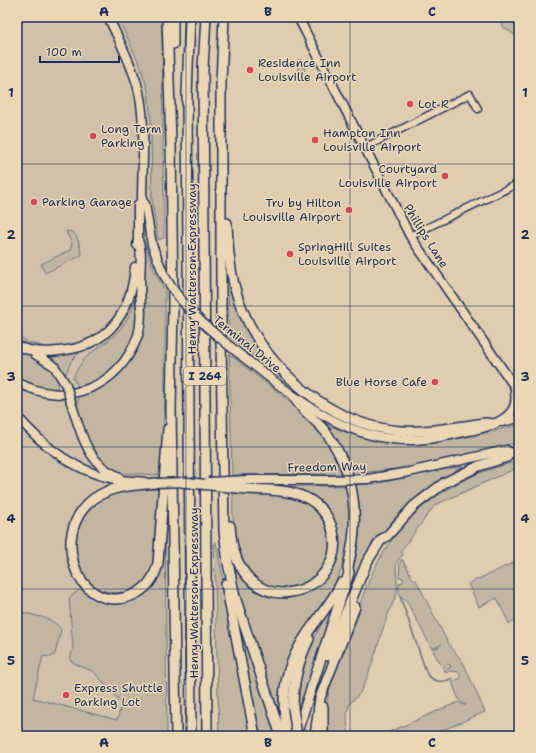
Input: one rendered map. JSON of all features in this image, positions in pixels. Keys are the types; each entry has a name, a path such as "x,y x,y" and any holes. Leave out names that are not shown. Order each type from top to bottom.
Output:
{"highway":[{"path":"167,17 171,144 171,410 176,736"},
{"path":"171,144 174,135 173,17"},
{"name":"Henry Watterson Expressway","path":"190,17 187,94 191,736"},
{"name":"Henry Watterson Expressway","path":"206,17 203,76 207,736"},
{"path":"224,17 222,81 221,340 224,506 222,550 223,566 255,736"},
{"path":"222,185 227,197 230,265 240,302 262,344 277,364 294,381 315,398 340,413 365,423 387,429 424,431 484,423 494,424"},
{"path":"294,397 325,431 338,451 349,477 354,500 355,520 348,568 349,573 306,702 306,708"},
{"path":"156,483 109,490 91,500 76,519 71,537 72,559 80,578 97,593 111,598 129,596 145,587 155,573 158,563 167,440 171,410"},
{"path":"296,736 306,708 309,704 367,562 381,540 388,535 414,506 444,483 479,466 513,454"},
{"path":"182,482 247,485 298,494 318,505 326,515 333,534 333,555 324,573 307,587 294,592 276,592 258,586 243,572 236,559 232,541 228,497 224,485"},
{"path":"224,506 226,549 235,597 281,736"},
{"path":"322,736 323,710 330,672 364,583 388,535"},
{"path":"288,736 284,714 284,697 288,670 302,640 331,603 348,568"},
{"path":"206,595 212,608 213,736"},
{"path":"296,736 293,708 294,686 302,654 321,617"},
{"path":"172,736 171,630 174,621"},
{"path":"315,736 317,706 327,675 330,672"}],"main road":[{"name":"Terminal Drive","path":"108,17 130,64 137,86 142,111 142,200 145,204 148,228 153,249 164,275 174,292 195,316 294,397 318,413 343,426 370,435 409,440 437,438 485,428 494,424"},
{"name":"Phillips Lane","path":"298,17 410,236 517,390"},
{"name":"Terminal Drive","path":"21,348 45,353 69,350 92,342 111,328 123,313 131,296 138,241 138,206 142,200"},
{"path":"17,382 30,389 47,394 68,394 86,390 99,384 112,375 124,362 134,344 140,327 141,312 138,241"},
{"path":"21,348 54,366 66,385 85,443 94,460 108,471 132,480"},
{"path":"494,424 509,415 514,408 517,390"},
{"path":"17,416 42,442 67,460 104,476 122,480 156,483 182,482"},
{"path":"494,424 519,418"},
{"name":"Freedom Way","path":"247,485 368,478 409,472 506,450 513,454"}],"street":[{"path":"364,148 470,94 478,109"},
{"path":"410,236 519,183"}],"shaded area":[{"path":"17,17 158,17 153,283 159,611 165,730 17,736"},
{"path":"118,17 162,17 164,238 158,240 152,201 151,120 148,90 140,65"},
{"path":"501,17 519,17 519,38 503,27"},
{"path":"300,59 305,70 300,73 295,62"},
{"path":"66,231 74,233 78,239 82,255 45,273 41,264 70,250 72,244"},
{"path":"143,239 154,270 165,291 165,395 161,475 120,473 102,463 88,443 77,406 80,394 90,392 133,352 143,294"},
{"path":"228,272 257,340 338,417 313,403 229,336"},
{"path":"137,289 137,324 133,339 128,349 115,366 107,373 79,388 73,378 77,369 90,354 107,342 123,326 130,314"},
{"path":"17,335 28,342 48,348 32,346 17,340"},
{"path":"17,350 50,365 59,380 56,390 41,389 17,379"},
{"path":"81,351 71,361 66,374 49,356"},
{"path":"229,354 310,418 330,443 344,474 232,475"},
{"path":"324,423 351,434 375,441 398,444 443,442 519,425 519,442 404,468 352,474"},
{"path":"519,461 519,467 435,505 403,548 401,551 403,555 399,559 396,569 397,593 386,620 367,678 361,692 351,703 348,709 348,736 326,736 326,707 334,674 369,579 389,544 419,510 436,496 475,475 496,467"},
{"path":"463,466 419,495 396,516 377,540 338,621 353,570 359,538 359,503 356,485 383,482"},
{"path":"347,486 351,528 345,560 331,595 297,642 281,724 241,601 231,553 242,575 258,589 311,588 338,548 338,539 334,522 326,508 313,496 287,487"},
{"path":"144,488 160,490 155,562 147,579 136,588 125,592 114,593 101,590 90,583 79,567 75,551 77,528 90,507 113,491"},
{"path":"233,493 284,495 303,499 314,506 325,521 330,545 325,563 316,574 304,582 290,587 276,587 262,584 250,575 242,562 235,536 233,519"},
{"path":"165,520 167,736 17,736 17,611 48,619 61,630 55,654 51,657 43,656 33,698 117,720 122,703 94,672 70,660 73,647 69,598 84,586 115,600 147,589"},
{"path":"214,542 216,542 253,736 219,736"},
{"path":"402,559 413,579 416,580 448,643 463,662 485,712 429,736 380,736 458,702 466,705 459,700 452,682 461,678 459,672 449,671 446,673 444,670 451,667 449,664 443,668 433,651 442,644 432,649 406,600 399,595 399,583 403,582 403,578 399,577 400,562"},
{"path":"519,560 519,619 509,624 497,598 479,607 468,584"},
{"path":"336,603 298,715 299,684 306,656 319,629"},
{"path":"236,614 238,619 277,736 259,736"}],"waterway":[{"path":"400,596 427,674 436,681 446,681 453,678"}],"place":[{"name":"Residence Inn Louisville Airport","path":"250,70"},
{"name":"Lot R","path":"410,104"},
{"name":"Long Term Parking","path":"93,136"},
{"name":"Hampton Inn Louisville Airport","path":"315,140"},
{"name":"Courtyard Louisville Airport","path":"445,176"},
{"name":"Parking Garage","path":"34,202"},
{"name":"Tru by Hilton Louisville Airport","path":"349,210"},
{"name":"SpringHill Suites Louisville Airport","path":"290,254"},
{"name":"Blue Horse Cafe","path":"435,382"},
{"name":"Express Shuttle Parking Lot","path":"66,695"}]}
